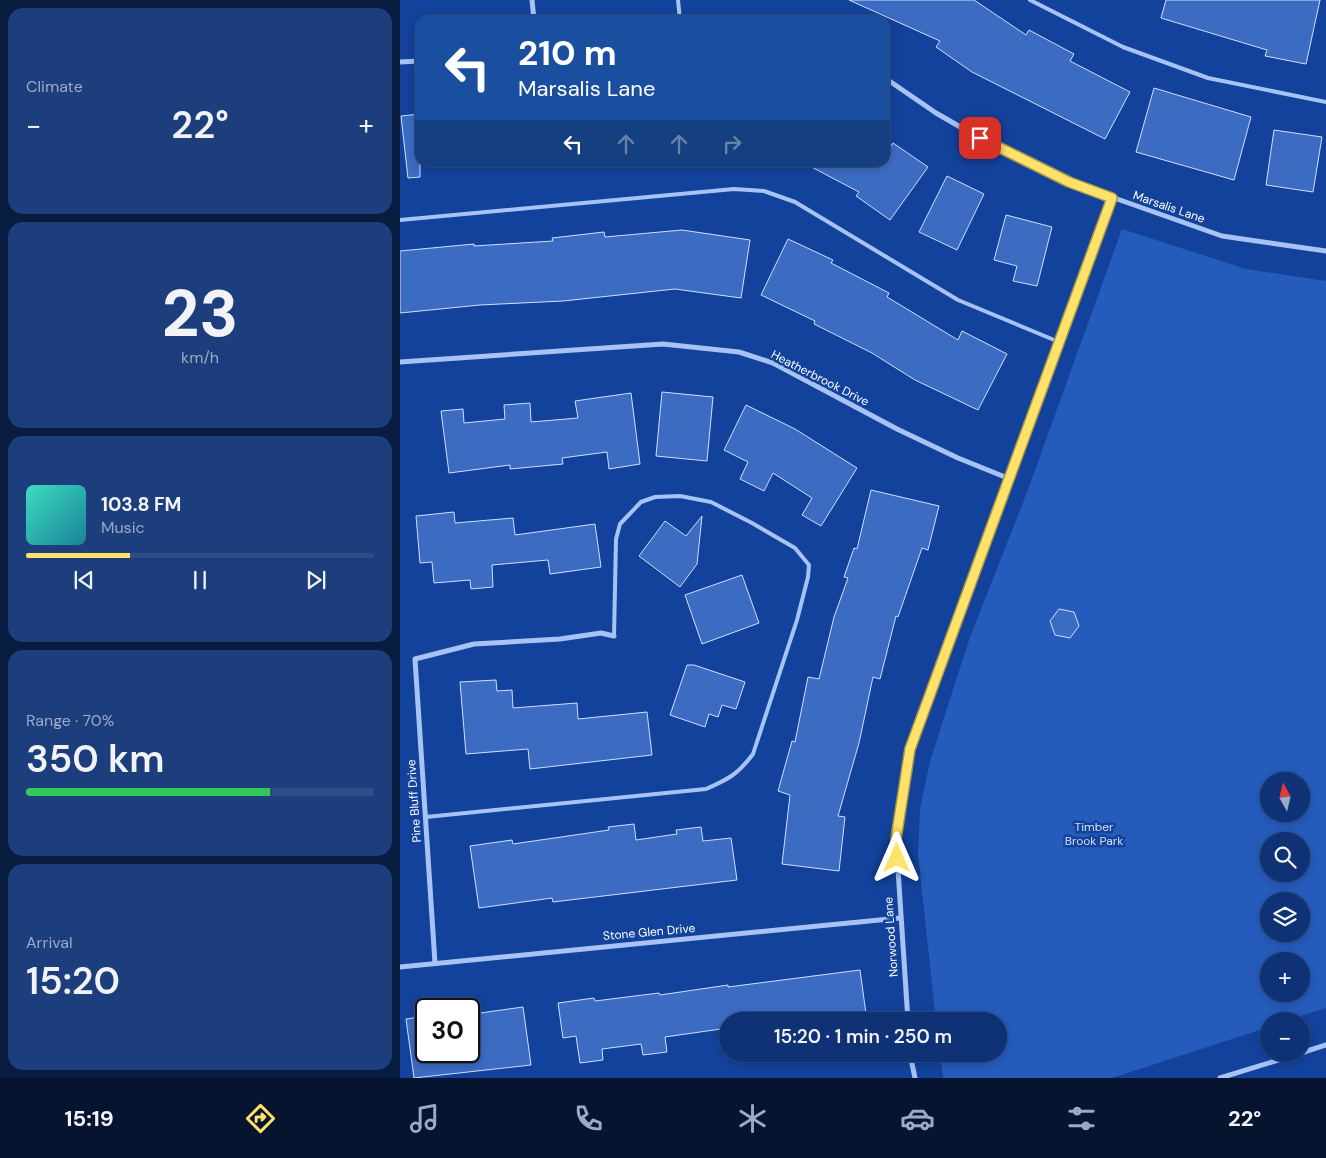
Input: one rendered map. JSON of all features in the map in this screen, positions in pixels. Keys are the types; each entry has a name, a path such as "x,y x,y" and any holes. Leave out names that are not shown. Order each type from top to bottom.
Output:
{"street":[{"path":"532,0 534,15"},
{"path":"400,62 415,61"},
{"name":"Marsalis Lane","path":"890,81 936,113 994,147 1069,182 1222,236 1326,251"},
{"name":"Norwood Lane","path":"907,1012 896,839 910,749 1112,198"},
{"name":"Heatherbrook Drive","path":"400,362 663,344 704,346 739,352 773,364 898,429 958,458 1010,479"},
{"name":"Pine Bluff Drive","path":"435,963 415,659 474,644 560,639 601,633 614,636"},
{"name":"Stone Glen Drive","path":"400,967 900,918"},
{"path":"1310,1050 1326,1045"},
{"path":"912,1062 915,1078"},
{"path":"1220,1078 1271,1062"}],"lane":[{"path":"678,0 680,15"},
{"path":"1030,0 1123,47 1208,78 1326,102"},
{"path":"400,220 734,189 764,191 795,202 958,300 1059,343"},
{"path":"426,817 706,789 729,779 741,770 753,754 797,620 808,577 809,565 795,548 711,502 680,496 654,497 641,502 620,524 616,539 614,636"}],"green space":[{"name":"Timber Brook Park","path":"1122,229 1246,269 1326,281 1326,1008 1310,1013 1260,1012 1260,1030 1112,1078 943,1078 941,1062 1007,1062 1007,1012 935,1012 918,854 920,809 930,761 970,637 1026,495"}],"building":[{"path":"849,0 974,0 1026,35 1029,30 1074,54 1070,61 1130,92 1105,139 972,72 936,47 940,41 890,18 890,15 882,15"},
{"path":"1166,0 1320,0 1306,64 1265,56 1267,50 1161,18"},
{"path":"1154,88 1251,117 1234,180 1136,152"},
{"path":"415,115 415,167 420,167 420,177 408,178 401,116"},
{"path":"1274,130 1322,137 1313,192 1266,185"},
{"path":"893,143 928,167 890,220 856,196 859,192 812,167 890,167 890,148"},
{"path":"947,176 984,194 957,250 919,232"},
{"path":"1006,215 1052,227 1037,286 1013,281 1017,266 994,260"},
{"path":"682,230 750,240 741,298 675,289 563,301 480,305 400,313 400,251 474,244 474,246 553,241 552,238 604,232 605,237"},
{"path":"788,239 833,260 831,263 889,293 887,297 958,340 962,331 1007,354 978,410 915,380 872,353 814,324 815,321 761,295"},
{"path":"662,392 713,397 707,461 656,456"},
{"path":"631,393 640,464 609,469 607,452 562,458 563,464 510,469 510,465 449,473 441,411 463,409 464,423 505,419 504,405 530,403 531,422 578,418 575,401"},
{"path":"746,405 795,429 857,468 821,526 802,515 812,498 773,473 764,491 740,479 748,462 724,450"},
{"path":"871,490 939,506 928,550 922,548 898,617 896,616 880,679 873,677 859,743 838,816 845,817 839,871 782,864 790,795 778,791 792,741 795,742 808,677 819,679 834,617 848,578 844,577 854,548 857,549"},
{"path":"454,512 455,523 513,518 515,535 595,524 601,567 550,574 548,560 492,565 493,587 471,589 470,580 434,583 432,562 420,563 416,516"},
{"path":"702,516 697,564 680,587 639,556 665,521 686,536"},
{"path":"742,575 759,623 702,644 685,595"},
{"path":"1059,609 1074,612 1079,626 1070,638 1055,635 1050,621"},
{"path":"687,665 694,665 745,682 736,709 722,705 718,717 709,714 705,727 670,715"},
{"path":"496,680 497,691 512,690 513,708 577,703 578,719 647,712 652,755 530,769 528,749 466,754 460,682"},
{"path":"634,824 636,840 677,834 676,830 701,827 703,841 731,838 737,880 553,902 552,898 479,908 470,846 512,840 513,844 609,830 608,827"},
{"path":"860,970 866,1012 719,1012 719,1029 665,1037 667,1052 643,1055 641,1044 602,1049 603,1060 580,1063 576,1036 563,1038 558,1003 594,998 595,1001 659,993 660,995 728,985 728,987"},
{"path":"523,1007 531,1065 414,1078 406,1019 415,1018 415,1063 480,1063 480,1013"}],"route":[{"path":"897,858 896,839 910,749 1112,198 1069,182 994,147 980,138"}]}
